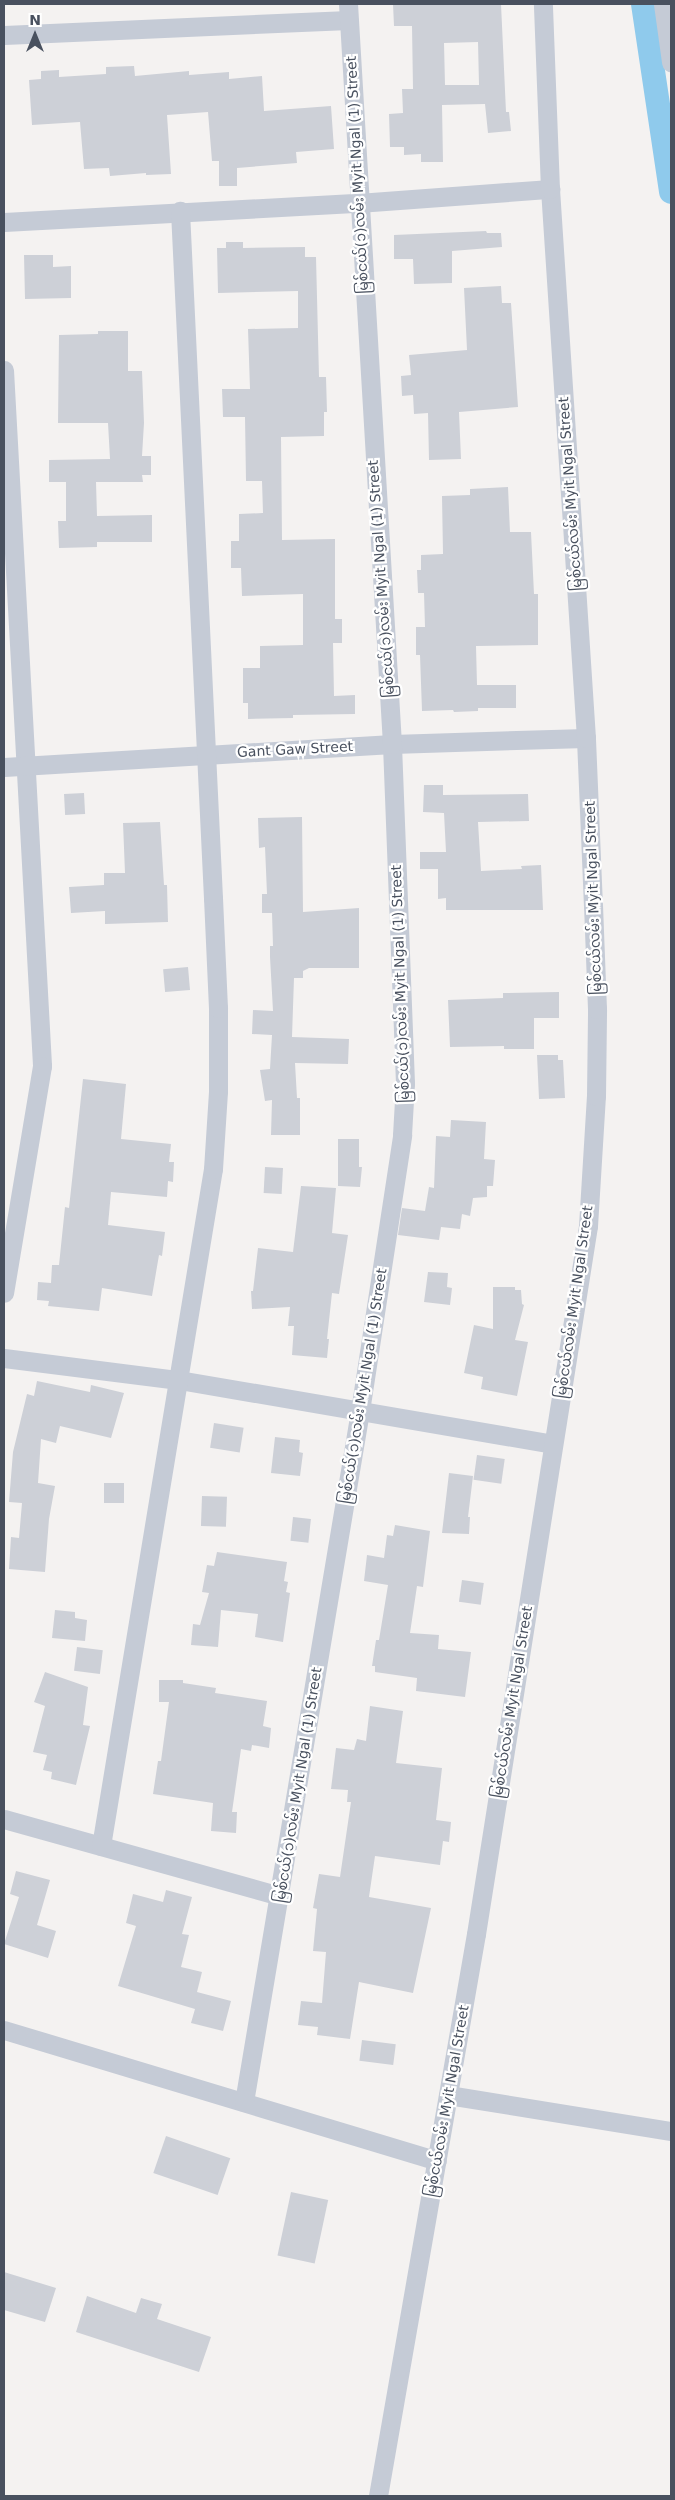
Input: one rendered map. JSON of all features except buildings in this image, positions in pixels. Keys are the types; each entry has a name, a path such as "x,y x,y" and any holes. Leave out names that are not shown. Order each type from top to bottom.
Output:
{"street":[{"name":"မြစ်ငယ်လမ်း Myit Ngal Street","path":"378,2496 437,2161 588,1226 596,1096 597,1009 586,738 550,189 543,4"},
{"path":"663,4 671,62"},
{"path":"4,35 348,12"},
{"name":"မြစ်ငယ်(၁)လမ်း Myit Ngal (1) Street","path":"244,2102 360,1411 402,1135 405,1083 392,744 358,204 348,12"},
{"path":"4,222 180,211 358,204 550,189"},
{"path":"102,1846 212,1169 218,1090 218,1008 180,211"},
{"path":"4,370 42,1066 4,1293"},
{"name":"Gant Gaw Street","path":"4,767 392,744 586,738"},
{"path":"4,1358 179,1380 553,1444"},
{"path":"4,1819 280,1896"},
{"path":"4,2030 437,2161"},
{"path":"448,2094 671,2131"}],"waterway":[{"path":"643,4 671,192"}]}
